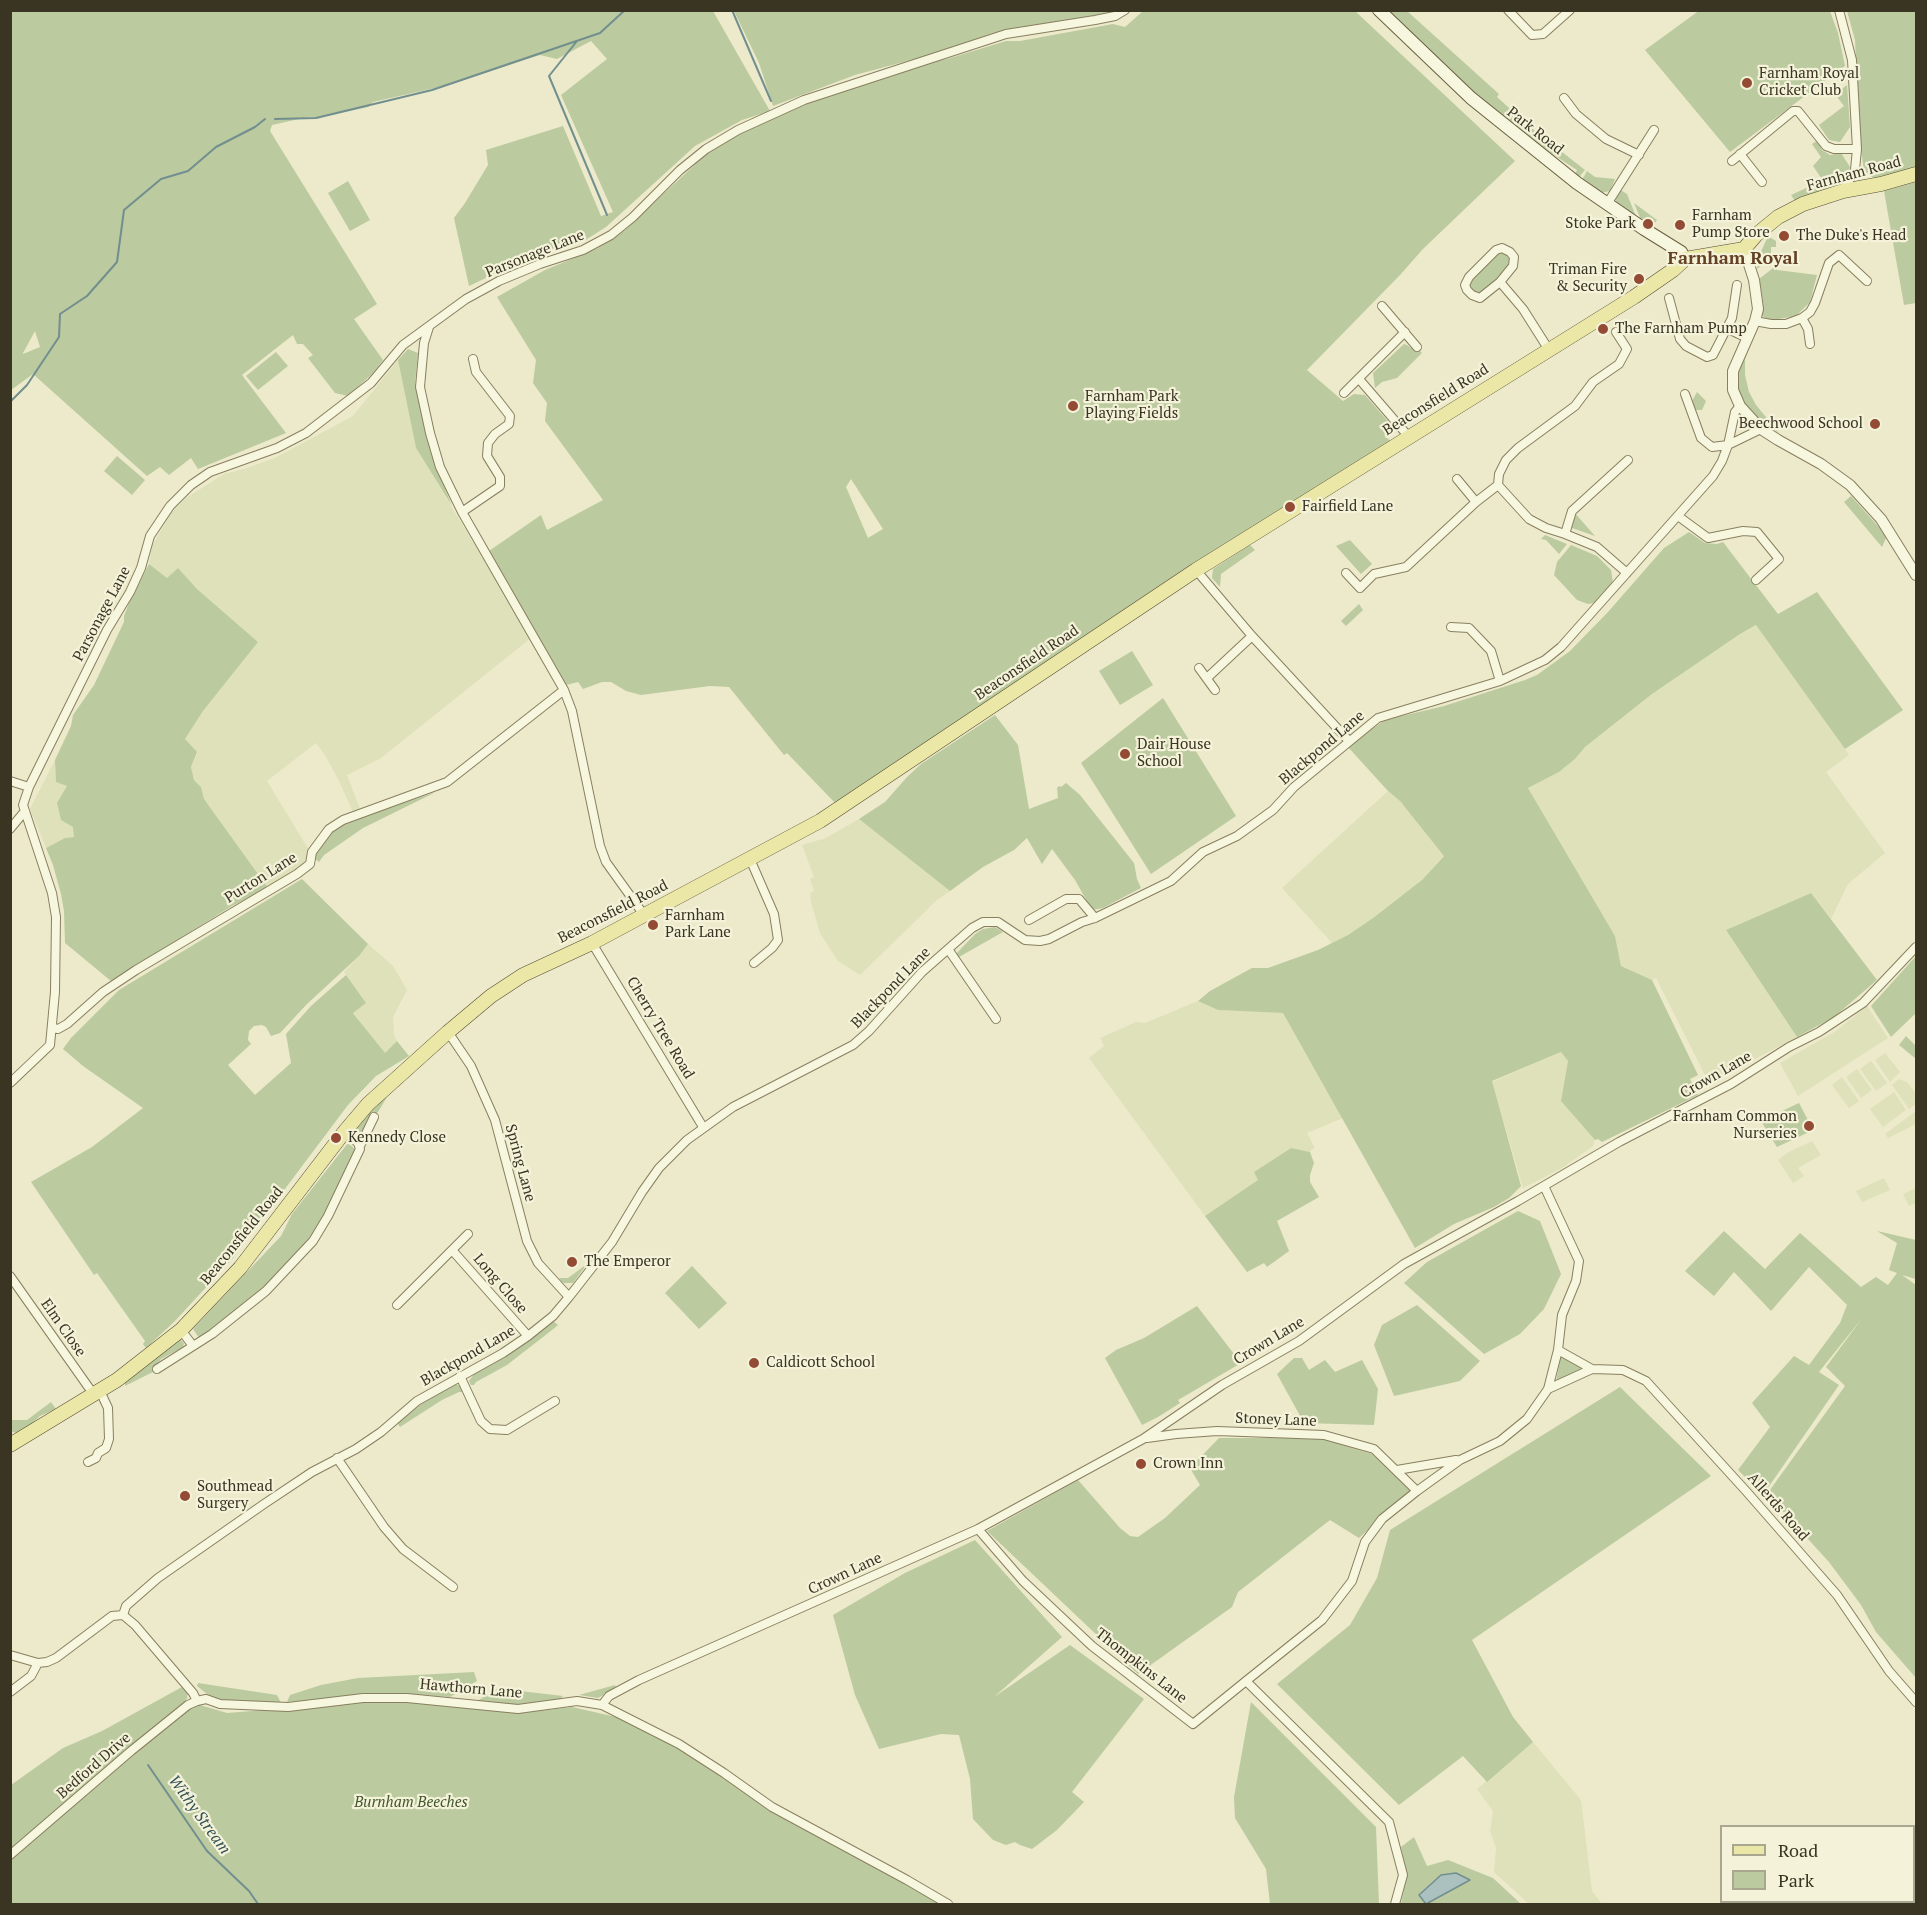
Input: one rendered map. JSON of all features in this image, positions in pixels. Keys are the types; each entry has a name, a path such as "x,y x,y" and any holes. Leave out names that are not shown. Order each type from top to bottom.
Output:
{"main road":[{"name":"Park Road","path":"1379,10 1471,98 1577,183 1681,252 1685,259"},
{"name":"Farnham Road","path":"1744,249 1756,235 1778,217 1803,204 1843,191 1917,174"},
{"name":"Beaconsfield Road","path":"12,1442 134,1369 182,1330 240,1268 345,1131 391,1082 491,996 523,975 592,943 750,860 825,817 1196,570 1634,297 1685,259 1744,249"}],"street":[{"name":"Parsonage Lane","path":"10,1083 50,1045 53,1028 56,917 52,893 23,805 107,630 137,576 150,536 170,506 190,485 210,472 276,448 306,433 371,383 403,345 466,299 499,281 583,250 611,235 633,218 680,170 706,149 738,130 804,100 1006,34 1115,16 1125,10"},
{"path":"1508,10 1532,35 1543,34 1570,10"},
{"path":"1839,10 1852,60 1857,149 1856,170 1843,191"},
{"path":"1564,98 1576,114 1606,139 1639,155"},
{"path":"1732,160 1793,111 1798,111 1826,146 1834,149 1857,149"},
{"path":"1607,204 1654,130"},
{"path":"1740,154 1762,182"},
{"path":"1856,170 1869,186"},
{"path":"1502,249 1510,252 1514,257 1513,266 1500,282 1480,298 1472,295 1466,285 1469,277 1496,250 1502,249"},
{"path":"1744,249 1754,280 1758,309 1733,371 1733,390 1740,406 1761,429 1821,464 1850,485 1881,519 1913,561 1917,575"},
{"path":"1755,321 1786,324 1810,312 1829,263 1839,255 1866,281"},
{"path":"1500,282 1523,309 1549,350"},
{"path":"1670,297 1680,339 1686,346 1707,357 1713,355 1732,318 1737,285"},
{"path":"1382,306 1417,347"},
{"path":"1802,318 1808,329 1810,344"},
{"path":"429,327 424,344 420,387 440,467 462,512 564,690 572,711 600,846 606,862 644,915"},
{"path":"1726,328 1747,338"},
{"path":"1346,573 1360,588 1374,574 1406,567 1476,502 1498,485 1499,474 1506,460 1518,448 1575,406 1593,382 1619,364 1631,349 1616,332"},
{"path":"1344,393 1405,333"},
{"path":"462,512 500,486 500,477 488,456 488,443 495,434 509,424 510,416 476,372 473,359"},
{"path":"466,371 476,372"},
{"path":"1359,378 1409,437"},
{"path":"1685,394 1701,438 1712,447 1728,445 1761,429"},
{"name":"Blackpond Lane","path":"123,1615 126,1606 158,1578 312,1472 356,1449 381,1432 417,1401 503,1353 553,1316 612,1242 659,1168 682,1145 732,1107 853,1045 869,1031 922,972 972,928 983,922 998,922 1025,940 1032,942 1049,939 1095,918 1171,881 1203,852 1237,836 1274,810 1294,787 1378,718 1500,681 1545,660 1627,573 1713,476 1728,445 1735,412 1740,406"},
{"path":"1565,534 1572,511 1628,460"},
{"path":"1457,479 1476,502"},
{"path":"1498,485 1529,519 1546,528 1597,547 1627,573"},
{"path":"1678,516 1708,538 1743,531 1757,532 1779,559 1756,580"},
{"path":"1196,570 1252,636 1349,741"},
{"path":"1451,627 1469,628 1491,651 1500,681"},
{"path":"1207,678 1252,636"},
{"path":"1199,668 1215,690"},
{"name":"Purton Lane","path":"53,1028 58,1029 67,1024 103,992 136,970 297,874 310,864 312,852 329,829 343,820 447,782 564,690"},
{"path":"10,781 30,787"},
{"path":"10,829 25,811"},
{"path":"750,860 774,914 778,940 754,963"},
{"path":"1029,920 1066,899 1079,899 1095,918"},
{"name":"Cherry Tree Road","path":"592,943 703,1127"},
{"name":"Crown Lane","path":"602,1705 609,1696 639,1680 978,1529 1143,1439 1222,1385 1299,1341 1404,1264 1618,1142 1731,1084 1789,1047 1819,1032 1863,1003 1917,947"},
{"path":"948,949 996,1019"},
{"name":"Spring Lane","path":"448,1032 471,1066 495,1120 527,1241 538,1263 569,1297"},
{"path":"157,1369 212,1334 266,1291 313,1241 321,1230 374,1117"},
{"path":"345,1131 360,1146"},
{"path":"1395,1905 1403,1875 1389,1822 1246,1681 1322,1620 1352,1581 1365,1542 1382,1519 1460,1460 1500,1442 1527,1419 1548,1389 1558,1350 1562,1315 1576,1281 1579,1261 1544,1186"},
{"name":"Long Close","path":"397,1305 468,1234"},
{"name":"Long Close","path":"452,1250 528,1336"},
{"name":"Elm Close","path":"10,1276 97,1393"},
{"path":"182,1330 193,1346"},
{"name":"Allerds Road","path":"1558,1350 1592,1369"},
{"name":"Allerds Road","path":"1548,1389 1592,1369 1623,1370 1646,1381 1837,1595 1889,1671 1917,1702"},
{"path":"460,1376 481,1420 490,1429 507,1430 555,1401"},
{"path":"88,1462 106,1448 109,1439 108,1408 97,1393"},
{"name":"Stoney Lane","path":"1143,1439 1217,1431 1324,1435 1374,1449 1417,1491"},
{"path":"337,1458 384,1527 404,1549 453,1587"},
{"path":"1397,1470 1460,1460"},
{"name":"Thompkins Lane","path":"978,1529 1023,1581 1092,1646 1193,1724 1246,1681"},
{"path":"10,1655 38,1663 47,1662 56,1658 112,1616 123,1615 135,1624 193,1693 197,1701"},
{"path":"10,1692 31,1676 38,1663"},
{"name":"Hawthorn Lane","path":"197,1701 206,1699 220,1704 288,1707 363,1698 407,1698 518,1709 577,1701 602,1705 679,1744 772,1807 907,1880 948,1905"},
{"name":"Bedford Drive","path":"10,1855 131,1751 188,1705 197,1701"}],"green space":[{"name":"Farnham Royal Cricket Club","path":"1700,10 1830,11 1838,33 1845,66 1730,152 1645,50"},
{"path":"11,11 713,11 770,111 742,120 695,146 606,227 584,241 543,251 469,286 454,218 488,165 486,150 563,126 601,216 613,212 561,95 607,59 591,41 557,59 540,55 448,85 373,102 368,107 272,125 270,131 377,304 354,319 383,360 373,373 348,396 335,393 308,358 313,355 303,344 297,344 293,335 242,375 286,433 198,469 191,458 169,475 160,467 147,476 33,374 11,390","holes":["35,331 40,347 23,354"]},
{"path":"734,11 1118,11 990,34 948,50 855,75 773,106 759,63"},
{"name":"Farnham Park Playing Fields","path":"1143,11 1355,11 1515,161 1423,249 1307,370 1343,401 1354,394 1365,395 1392,426 1387,438 1392,442 837,805 787,753 784,755 729,687 710,686 641,695 626,691 611,682 602,682 583,689 578,682 566,685 489,551 541,515 547,530 603,500 545,421 547,403 533,383 536,360 497,297 545,270 598,248 625,230 704,156 738,133 807,102 909,67 947,59 1006,41 1020,41 1113,24 1125,27","holes":["851,479 883,529 868,538 846,487"]},
{"path":"1385,11 1407,11 1499,94 1497,97 1518,116 1512,127 1487,106"},
{"path":"1847,11 1916,11 1916,167 1874,178 1864,172 1860,140 1855,40"},
{"path":"1847,85 1850,127 1840,142 1829,140 1819,125 1844,106 1835,94"},
{"path":"1520,119 1585,170 1579,177 1575,174 1577,170 1514,129"},
{"path":"1818,140 1822,150 1830,155 1841,153 1850,167 1842,183 1795,201 1791,195 1815,184 1818,188 1834,186 1824,182 1813,166 1821,157 1812,144"},
{"path":"1587,171 1595,177 1615,179 1610,191 1600,193 1582,180"},
{"path":"348,181 370,220 350,231 328,193"},
{"path":"1916,182 1916,303 1904,305 1884,191"},
{"path":"1619,189 1627,194 1637,219 1617,205 1615,195"},
{"path":"1634,203 1657,220 1651,228 1641,220"},
{"path":"1768,236 1776,241 1776,247 1771,247 1771,255 1775,256 1757,269 1759,256"},
{"path":"1503,252 1511,258 1510,266 1481,293 1473,291 1468,286 1470,280 1498,253"},
{"path":"1777,265 1777,270 1817,275 1810,302 1796,316 1773,320 1761,314 1763,302 1759,279"},
{"path":"1752,334 1745,359 1745,375 1749,392 1756,405 1779,433 1757,418 1741,399 1738,391 1737,372"},
{"path":"1404,344 1411,348 1414,345 1422,353 1397,378 1382,382 1375,388 1373,373"},
{"path":"408,349 418,353 415,383 418,399 436,466 452,506 416,448 398,360"},
{"path":"276,352 288,366 258,390 246,376"},
{"path":"398,360 416,448 531,638 381,758 347,775 360,809 353,812 339,781 316,743 267,781 310,852 303,864 294,872 268,888 204,799 201,787 194,780 191,767 197,754 185,739 203,711 258,642 197,589 178,568 167,578 149,564 152,546 171,513 186,498 224,474 275,458 353,416"},
{"path":"1697,392 1706,401 1702,410 1695,410 1692,401"},
{"path":"117,456 145,480 132,495 104,471"},
{"path":"1851,496 1887,536 1882,547 1844,502"},
{"path":"1574,512 1595,536 1572,528"},
{"path":"1689,532 1705,543 1723,542 1778,614 1817,592 1903,710 1845,749 1756,625 1652,694 1585,747 1559,772 1528,788 1615,936 1621,966 1652,980 1698,1075 1690,1079 1698,1095 1602,1142 1595,1140 1561,1101 1568,1061 1561,1052 1492,1081 1521,1186 1509,1198 1494,1207 1454,1224 1415,1248 1283,1013 1218,1010 1198,1001 1210,991 1252,968 1268,968 1318,950 1348,935 1422,880 1444,856 1400,801 1348,747 1352,743 1385,720 1444,706 1537,675 1570,651 1664,548"},
{"path":"1545,535 1567,544 1559,554 1546,540 1541,539"},
{"path":"1350,540 1372,564 1361,574 1336,546"},
{"path":"1250,545 1255,550 1221,574 1220,587 1212,578 1213,569"},
{"path":"1571,545 1597,556 1611,570 1613,583 1594,603 1588,604 1577,600 1554,575 1557,562"},
{"path":"149,564 167,578 178,568 197,589 258,642 203,711 185,739 197,752 191,767 194,780 201,787 204,799 268,888 232,906 111,981 65,943 61,894 46,848 65,838 74,837 73,827 61,820 57,803 67,786 56,782 55,760 71,726 73,715 94,685 124,622 129,603"},
{"path":"1359,604 1363,610 1346,626 1341,621"},
{"path":"1757,625 1849,755 1826,772 1885,853 1848,884 1831,919 1811,893 1726,930 1797,1037 1709,1083 1656,978 1652,980 1621,966 1615,936 1528,788 1559,772 1585,747 1652,694 1740,634"},
{"path":"1132,651 1153,685 1120,705 1099,671"},
{"path":"1163,698 1236,816 1151,874 1081,763"},
{"path":"995,715 1018,745 1029,809 1058,798 1057,788 1066,783 1080,795 1134,863 1141,888 1103,908 1092,910 1075,880 1052,849 1042,864 1027,838 1014,850 983,867 950,891 859,819 885,802 921,764"},
{"path":"55,760 56,782 67,786 75,837 65,838 46,848 30,809"},
{"path":"1388,791 1400,801 1444,855 1422,880 1373,918 1332,943 1282,888"},
{"path":"436,792 363,828 324,855 319,862 313,857 331,829"},
{"path":"859,819 950,891 937,900 860,975 838,961 820,933 810,893 814,891 810,879 814,877 802,845 826,838"},
{"path":"302,879 368,944 359,956 307,1004 280,1033 271,1036 266,1027 254,1026 249,1031 248,1040 251,1044 228,1065 255,1095 291,1063 286,1034 311,1006 346,975 366,1003 353,1013 385,1053 397,1041 409,1056 376,1076 348,1105 233,1258 175,1321 146,1348 143,1344 145,1341 97,1273 94,1275 31,1182 92,1147 143,1108 83,1066 63,1049 119,990"},
{"path":"1811,893 1877,980 1834,1017 1797,1037 1726,930"},
{"path":"995,927 1003,932 959,957 956,954 975,934 983,929"},
{"path":"368,944 393,966 407,990 393,1017 394,1035 397,1041 385,1054 353,1012 365,1003 344,972"},
{"path":"1916,956 1916,1013 1891,1037 1871,1006"},
{"path":"1198,1001 1218,1010 1283,1013 1343,1118 1307,1133 1315,1148 1310,1152 1291,1148 1254,1172 1259,1180 1205,1216 1089,1058 1104,1046 1100,1038 1136,1022 1145,1023"},
{"path":"1867,1006 1888,1038 1798,1096 1780,1063 1836,1031"},
{"path":"1906,1036 1916,1046 1916,1059 1899,1045"},
{"path":"1561,1052 1568,1061 1561,1101 1595,1140 1593,1146 1562,1168 1523,1188 1492,1082"},
{"path":"1885,1053 1900,1072 1890,1082 1875,1060"},
{"path":"1871,1061 1887,1083 1876,1091 1860,1069"},
{"path":"1857,1069 1872,1090 1861,1098 1846,1077"},
{"path":"1842,1077 1859,1101 1849,1108 1832,1085"},
{"path":"1899,1079 1907,1082 1916,1094 1916,1104 1909,1109 1892,1085"},
{"path":"393,1087 378,1112 373,1115 360,1135 354,1127"},
{"path":"1894,1092 1906,1110 1883,1127 1870,1109"},
{"path":"1799,1103 1809,1122 1805,1125 1809,1132 1777,1147 1761,1121"},
{"path":"1916,1111 1916,1124 1888,1138 1885,1134"},
{"path":"1812,1141 1821,1155 1798,1168 1804,1176 1793,1183 1778,1160"},
{"path":"348,1143 356,1150 320,1224 290,1263 243,1306 200,1339 193,1329 281,1236 292,1214"},
{"path":"1291,1148 1310,1152 1314,1163 1310,1182 1319,1197 1277,1221 1289,1251 1267,1267 1264,1263 1247,1272 1205,1216 1258,1180 1254,1172"},
{"path":"1884,1178 1890,1190 1862,1202 1856,1191"},
{"path":"1916,1188 1916,1203 1909,1206 1903,1194"},
{"path":"1518,1211 1540,1221 1561,1274 1544,1309 1520,1334 1484,1354 1404,1283 1427,1262"},
{"path":"1724,1231 1765,1269 1800,1233 1861,1287 1876,1277 1888,1285 1897,1273 1889,1270 1897,1243 1877,1231 1916,1240 1916,1279 1902,1275 1916,1285 1916,1678 1876,1632 1861,1605 1829,1562 1767,1494 1845,1386 1826,1367 1863,1317 1819,1372 1839,1385 1763,1495 1738,1470 1770,1427 1752,1403 1794,1356 1809,1365 1840,1323 1847,1305 1809,1267 1771,1311 1734,1272 1714,1296 1685,1271"},
{"path":"587,1264 573,1283 563,1283 559,1278 568,1278"},
{"path":"692,1266 727,1303 699,1329 665,1293"},
{"path":"1417,1305 1480,1361 1460,1381 1394,1396 1374,1345 1382,1325"},
{"path":"1197,1306 1241,1363 1178,1400 1180,1403 1142,1425 1105,1358"},
{"path":"553,1321 558,1325 552,1330 507,1365 471,1385 469,1381 474,1374 503,1358"},
{"path":"176,1340 184,1343 183,1347 161,1359 153,1372 125,1386 125,1381"},
{"path":"1561,1355 1583,1368 1556,1382"},
{"path":"1294,1358 1302,1358 1309,1370 1325,1360 1335,1372 1362,1360 1378,1389 1374,1425 1304,1423 1277,1374"},
{"path":"455,1384 461,1386 463,1392 442,1400 400,1427 397,1423 424,1402"},
{"path":"1620,1387 1711,1476 1472,1640 1513,1717 1533,1742 1487,1782 1463,1756 1399,1805 1277,1684 1350,1625 1377,1578 1390,1530"},
{"path":"51,1402 56,1409 40,1416 25,1430 16,1433 11,1431 10,1420 27,1420"},
{"path":"1219,1438 1320,1438 1372,1454 1413,1490 1359,1538 1330,1520 1238,1592 1232,1607 1138,1674 987,1531 1078,1480 1120,1528 1130,1536 1138,1537 1165,1518 1200,1485 1190,1468"},
{"path":"975,1540 1062,1637 994,1697 1070,1645 1144,1699 1072,1792 1084,1802 1057,1830 1032,1849 1015,1842 1006,1845 993,1840 973,1819 970,1779 959,1735 941,1734 879,1749 855,1695 833,1615 905,1573"},
{"path":"474,1672 477,1681 450,1697 377,1694 287,1702 290,1695 321,1685 358,1678"},
{"path":"198,1683 277,1695 281,1703 220,1700 207,1694 197,1686"},
{"path":"615,1685 616,1688 598,1698 579,1695"},
{"path":"182,1687 188,1693 186,1702 11,1852 11,1785 63,1748 102,1731"},
{"path":"499,1688 563,1696 559,1700 522,1705 477,1701"},
{"name":"Burnham Beeches","path":"378,1701 421,1701 521,1713 572,1707 616,1717 677,1747 846,1850 941,1904 11,1904 10,1860 191,1706 200,1705 227,1713"},
{"path":"1251,1702 1376,1827 1379,1904 1270,1904 1266,1869 1235,1818 1234,1797"},
{"path":"1533,1742 1581,1800 1592,1891 1602,1904 1529,1904 1494,1872 1496,1848 1490,1831 1493,1811 1477,1789"},
{"path":"1414,1837 1427,1866 1448,1860 1493,1878 1521,1904 1401,1904 1407,1874 1401,1847"}],"shaded area":[{"path":"1456,1873 1470,1880 1426,1904 1419,1895 1441,1875"}],"waterway":[{"path":"275,119 316,118 432,90 600,33 625,10"},
{"path":"732,10 771,101"},
{"path":"577,41 549,76 607,215"},
{"path":"10,402 27,385 59,337 60,314 87,296 117,262 124,210 161,179 188,171 216,147 255,127 265,119"},
{"name":"Withy Stream","path":"148,1765 207,1851 249,1891 258,1904"}],"place":[{"name":"Farnham Royal Cricket Club","path":"1747,83"},
{"name":"Stoke Park","path":"1648,224"},
{"name":"Farnham Pump Store","path":"1680,225"},
{"name":"The Duke's Head","path":"1784,236"},
{"name":"Triman Fire & Security","path":"1639,279"},
{"name":"The Farnham Pump","path":"1603,329"},
{"name":"Farnham Park Playing Fields","path":"1073,406"},
{"name":"Beechwood School","path":"1875,424"},
{"name":"Fairfield Lane","path":"1290,507"},
{"name":"Dair House School","path":"1125,754"},
{"name":"Farnham Park Lane","path":"653,925"},
{"name":"Farnham Common Nurseries","path":"1809,1126"},
{"name":"Kennedy Close","path":"336,1138"},
{"name":"The Emperor","path":"572,1262"},
{"name":"Caldicott School","path":"754,1363"},
{"name":"Crown Inn","path":"1141,1464"},
{"name":"Southmead Surgery","path":"185,1496"}],"district":[{"name":"Farnham Royal","path":"1733,259"}]}
